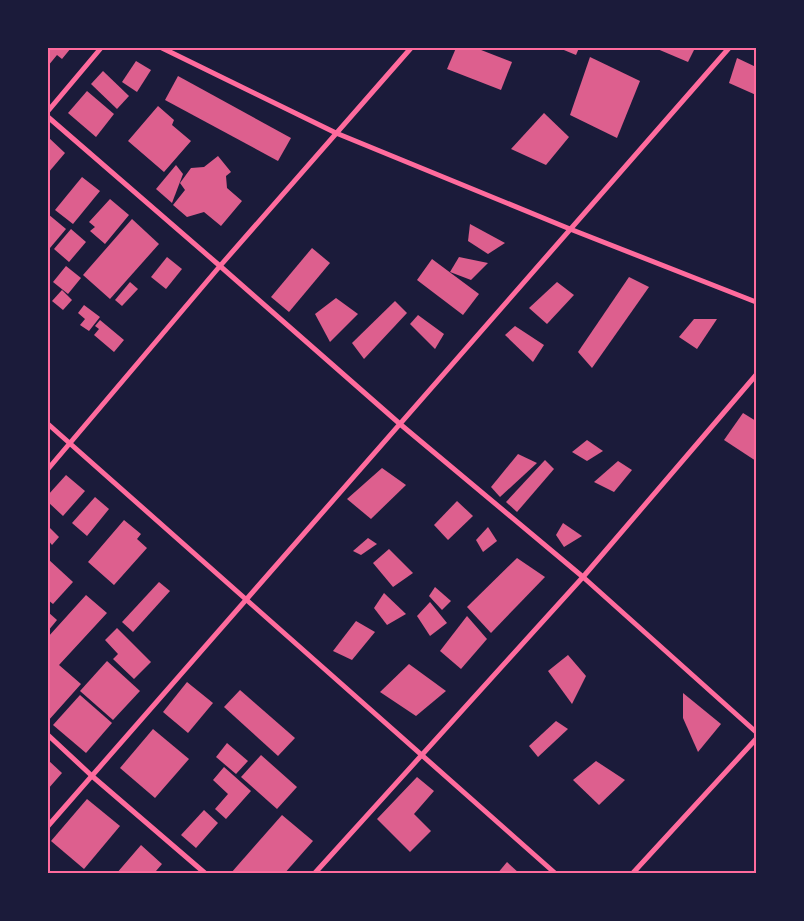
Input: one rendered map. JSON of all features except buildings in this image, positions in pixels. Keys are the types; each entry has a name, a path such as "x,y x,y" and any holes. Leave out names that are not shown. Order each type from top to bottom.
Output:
{"street":[{"path":"48,111 100,48"},
{"path":"162,48 336,133 570,229 756,302"},
{"path":"48,468 220,266 411,48"},
{"path":"48,826 729,48"},
{"path":"48,117 400,424 584,577 756,732"},
{"path":"314,874 421,754 584,577 756,375"},
{"path":"48,424 556,874"},
{"path":"48,735 92,776 206,874"},
{"path":"632,874 756,739"}]}
